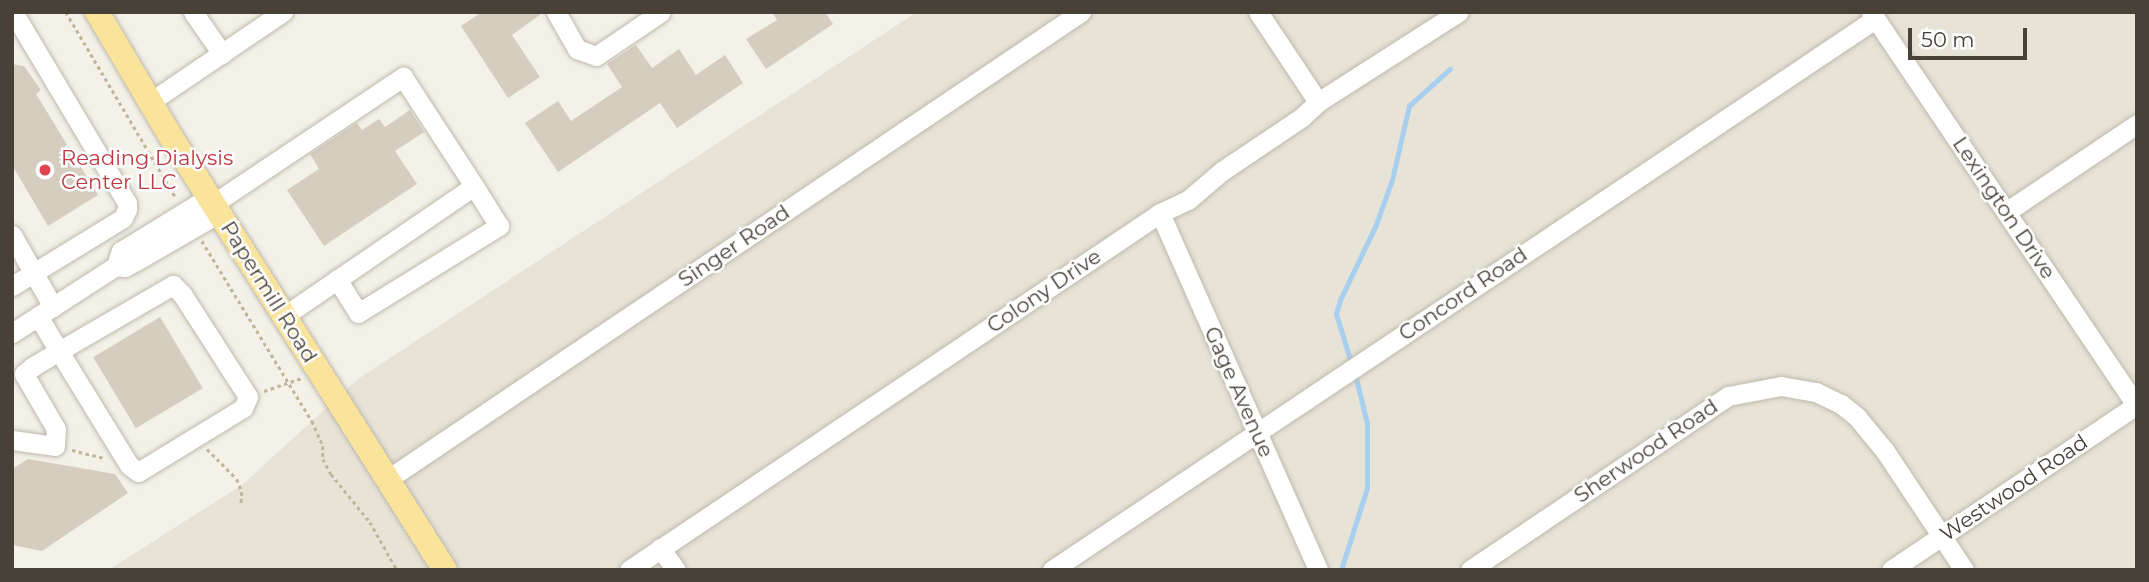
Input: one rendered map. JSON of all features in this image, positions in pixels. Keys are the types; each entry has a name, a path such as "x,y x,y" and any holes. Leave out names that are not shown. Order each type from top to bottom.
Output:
{"main road":[{"name":"Papermill Road","path":"97,12 214,205 445,570"}],"street":[{"path":"12,286 123,218 127,203 13,12"},
{"path":"193,12 222,54"},
{"path":"150,102 222,54 257,19 283,12"},
{"path":"564,15 577,49 596,56 661,12"},
{"name":"Singer Road","path":"388,479 1081,12"},
{"path":"1258,12 1318,102"},
{"name":"Colony Drive","path":"629,570 1160,213 1188,201 1222,171 1302,117 1318,102 1459,12"},
{"name":"Lexington Drive","path":"1873,16 2136,405"},
{"name":"Concord Road","path":"1052,570 1873,16"},
{"path":"12,333 116,266 125,267 136,261 403,77 499,226 358,313 337,279"},
{"path":"2006,212 2137,124"},
{"path":"284,316 474,186"},
{"name":"Gage Avenue","path":"1160,213 1318,570"},
{"path":"12,235 33,272 59,351 129,465 138,472 243,408 248,397 182,294 173,285 59,351 24,374 56,429 55,446 12,440"},
{"name":"Sherwood Road","path":"1470,570 1709,408 1728,397 1766,387 1816,392 1841,404 1857,417 1885,451 1964,570"},
{"name":"Westwood Road","path":"1891,570 2136,405"},
{"path":"660,548 676,570"}],"path":[{"path":"248,397 319,371"},
{"path":"312,421 323,446 323,459 331,474 370,522 397,570"},
{"path":"195,437 237,479 242,492 241,506"},
{"path":"55,446 129,465"}],"shaded area":[{"path":"917,12 2137,12 2137,570 108,570 242,485 358,379"}],"building":[{"path":"482,12 544,12 512,35 540,77 508,98 461,26"},
{"path":"772,12 825,12 833,24 766,69 746,39 777,20"},
{"path":"636,45 652,68 679,49 696,75 725,55 743,83 677,128 660,103 558,172 525,123 558,101 571,121 622,87 607,64"},
{"path":"12,64 24,66 41,90 36,94 98,195 48,226 12,165"},
{"path":"410,110 424,132 395,151 417,184 324,246 287,190 319,169 310,154 357,123 362,130 379,119 385,127"},
{"path":"160,317 203,388 136,428 93,357"},
{"path":"28,459 115,474 128,493 42,551 12,545 12,469"}],"waterway":[{"path":"1351,363 1336,314 1340,300 1375,227 1392,180 1409,106 1450,69"},
{"path":"1341,570 1367,488 1367,424 1355,374"}],"place":[{"name":"Reading Dialysis Center LLC","path":"45,170"}]}
